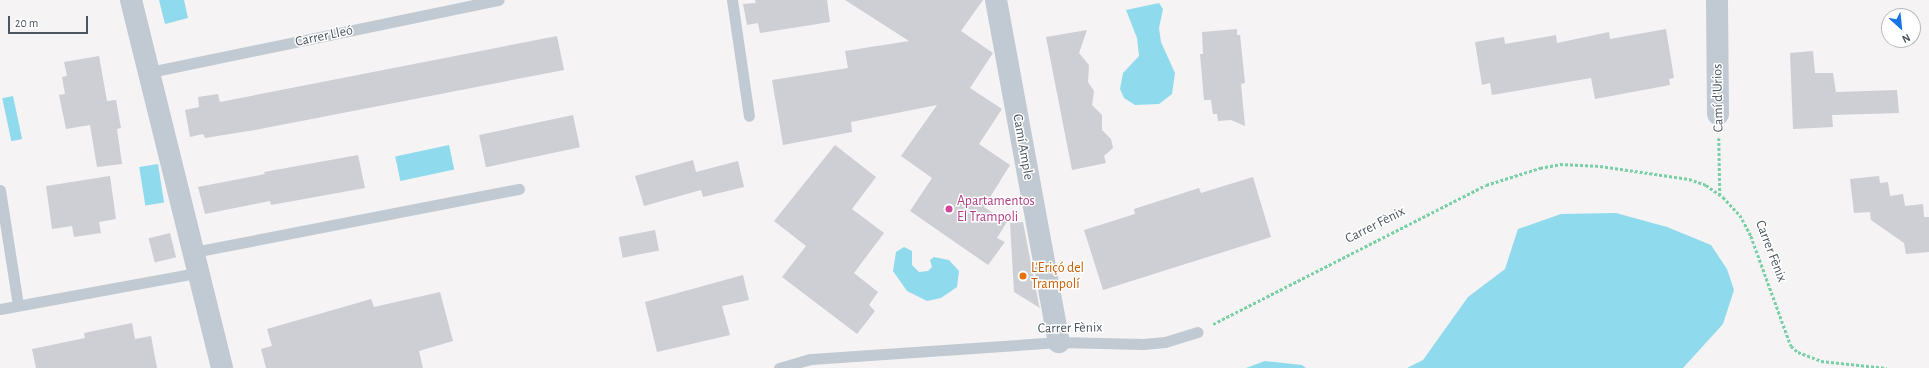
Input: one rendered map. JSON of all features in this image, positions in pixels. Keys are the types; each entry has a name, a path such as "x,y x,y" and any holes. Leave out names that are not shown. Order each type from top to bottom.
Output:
{"street":[{"path":"131,0 222,368"},
{"name":"Camí Ample","path":"996,0 1058,342"},
{"name":"Camí d'Urios","path":"1717,0 1718,114"}],"lane":[{"name":"Carrer Lleó","path":"150,72 499,0"},
{"path":"732,0 750,116"},
{"path":"0,309 196,262 519,189"},
{"path":"0,190 18,305"},
{"name":"Carrer Fènix","path":"779,368 811,359 1058,342 1143,344 1166,342 1197,332"}],"path":[{"name":"Camí d'Urios","path":"1718,114 1720,195"},
{"name":"Carrer Fènix","path":"1197,332 1486,185 1540,168 1560,164 1600,166 1689,179 1706,185 1720,195 1740,215 1751,236 1790,346 1798,352 1821,361 1887,368"}],"water":[{"path":"159,0 184,0 188,18 165,24"},
{"path":"1159,3 1163,9 1159,28 1161,42 1175,73 1172,94 1159,104 1135,105 1124,98 1120,89 1123,73 1139,56 1137,38 1126,10"},
{"path":"13,96 22,139 11,141 2,98"},
{"path":"449,145 454,169 400,181 395,156"},
{"path":"158,164 164,203 145,205 139,167"},
{"path":"1616,213 1667,227 1711,245 1727,269 1734,290 1723,324 1683,368 1407,368 1423,360 1468,297 1505,269 1518,229 1561,214"},
{"path":"904,247 912,251 912,265 919,272 928,271 932,267 930,260 934,257 949,260 959,271 957,287 941,298 927,301 907,291 893,271 896,252"},
{"path":"1265,361 1302,365 1306,368 1246,368"}],"building":[{"path":"755,0 827,0 830,22 760,33 758,23 747,25 743,4 756,3"},
{"path":"845,0 983,0 961,31 993,53 970,88 1002,109 979,144 1010,165 984,207 1007,222 997,238 1005,242 988,265 910,211 932,178 901,156 937,105 851,122 852,132 783,145 772,80 848,68 845,51 909,41"},
{"path":"1237,29 1237,35 1240,35 1245,83 1241,84 1245,126 1231,120 1218,121 1217,114 1213,114 1211,100 1204,100 1200,54 1203,54 1202,32"},
{"path":"1666,29 1674,78 1669,79 1670,85 1595,99 1591,78 1492,95 1490,83 1482,85 1475,42 1504,37 1505,44 1556,35 1557,43 1609,32 1610,39"},
{"path":"1087,30 1079,53 1089,65 1088,82 1094,91 1092,105 1102,115 1102,130 1111,139 1113,148 1104,156 1106,163 1072,170 1046,37"},
{"path":"557,36 564,70 255,130 205,138 203,134 190,137 185,110 199,107 198,97 218,94 220,102"},
{"path":"1813,51 1815,73 1833,73 1836,92 1897,90 1899,113 1832,115 1833,127 1793,129 1790,53"},
{"path":"99,56 107,101 116,100 121,128 117,129 122,164 97,167 90,125 66,129 59,95 65,94 62,77 67,76 64,62"},
{"path":"573,115 580,147 486,167 479,135"},
{"path":"835,145 876,177 852,209 884,233 854,273 878,292 869,305 875,311 857,334 782,277 806,246 774,221"},
{"path":"358,155 365,188 271,205 270,201 205,214 198,187 265,174 264,172"},
{"path":"693,160 696,172 738,161 744,187 703,197 701,190 644,206 635,176"},
{"path":"110,176 116,219 99,222 101,233 74,237 72,226 52,229 46,186"},
{"path":"1879,176 1880,183 1888,182 1890,196 1903,194 1905,206 1923,204 1924,217 1929,217 1929,252 1906,254 1904,243 1871,220 1870,212 1854,213 1850,179"},
{"path":"1253,177 1271,237 1103,290 1084,230 1135,214 1134,209 1199,188 1201,193"},
{"name":"L'Eriçó del Trampolí","path":"1023,222 1040,308 1014,292 1010,223"},
{"path":"655,230 659,251 623,258 619,237"},
{"path":"170,233 176,257 155,263 149,238"},
{"path":"743,275 749,300 722,306 730,335 657,352 645,302"},
{"path":"440,292 453,341 419,351 423,368 266,368 261,349 272,346 267,329 371,299 374,307"},
{"path":"132,323 135,339 151,336 157,368 36,368 32,349 85,338 84,333"}],"place":[{"name":"Apartamentos El Trampoli","path":"949,209"},
{"name":"L'Eriçó del Trampolí","path":"1023,276"}]}
